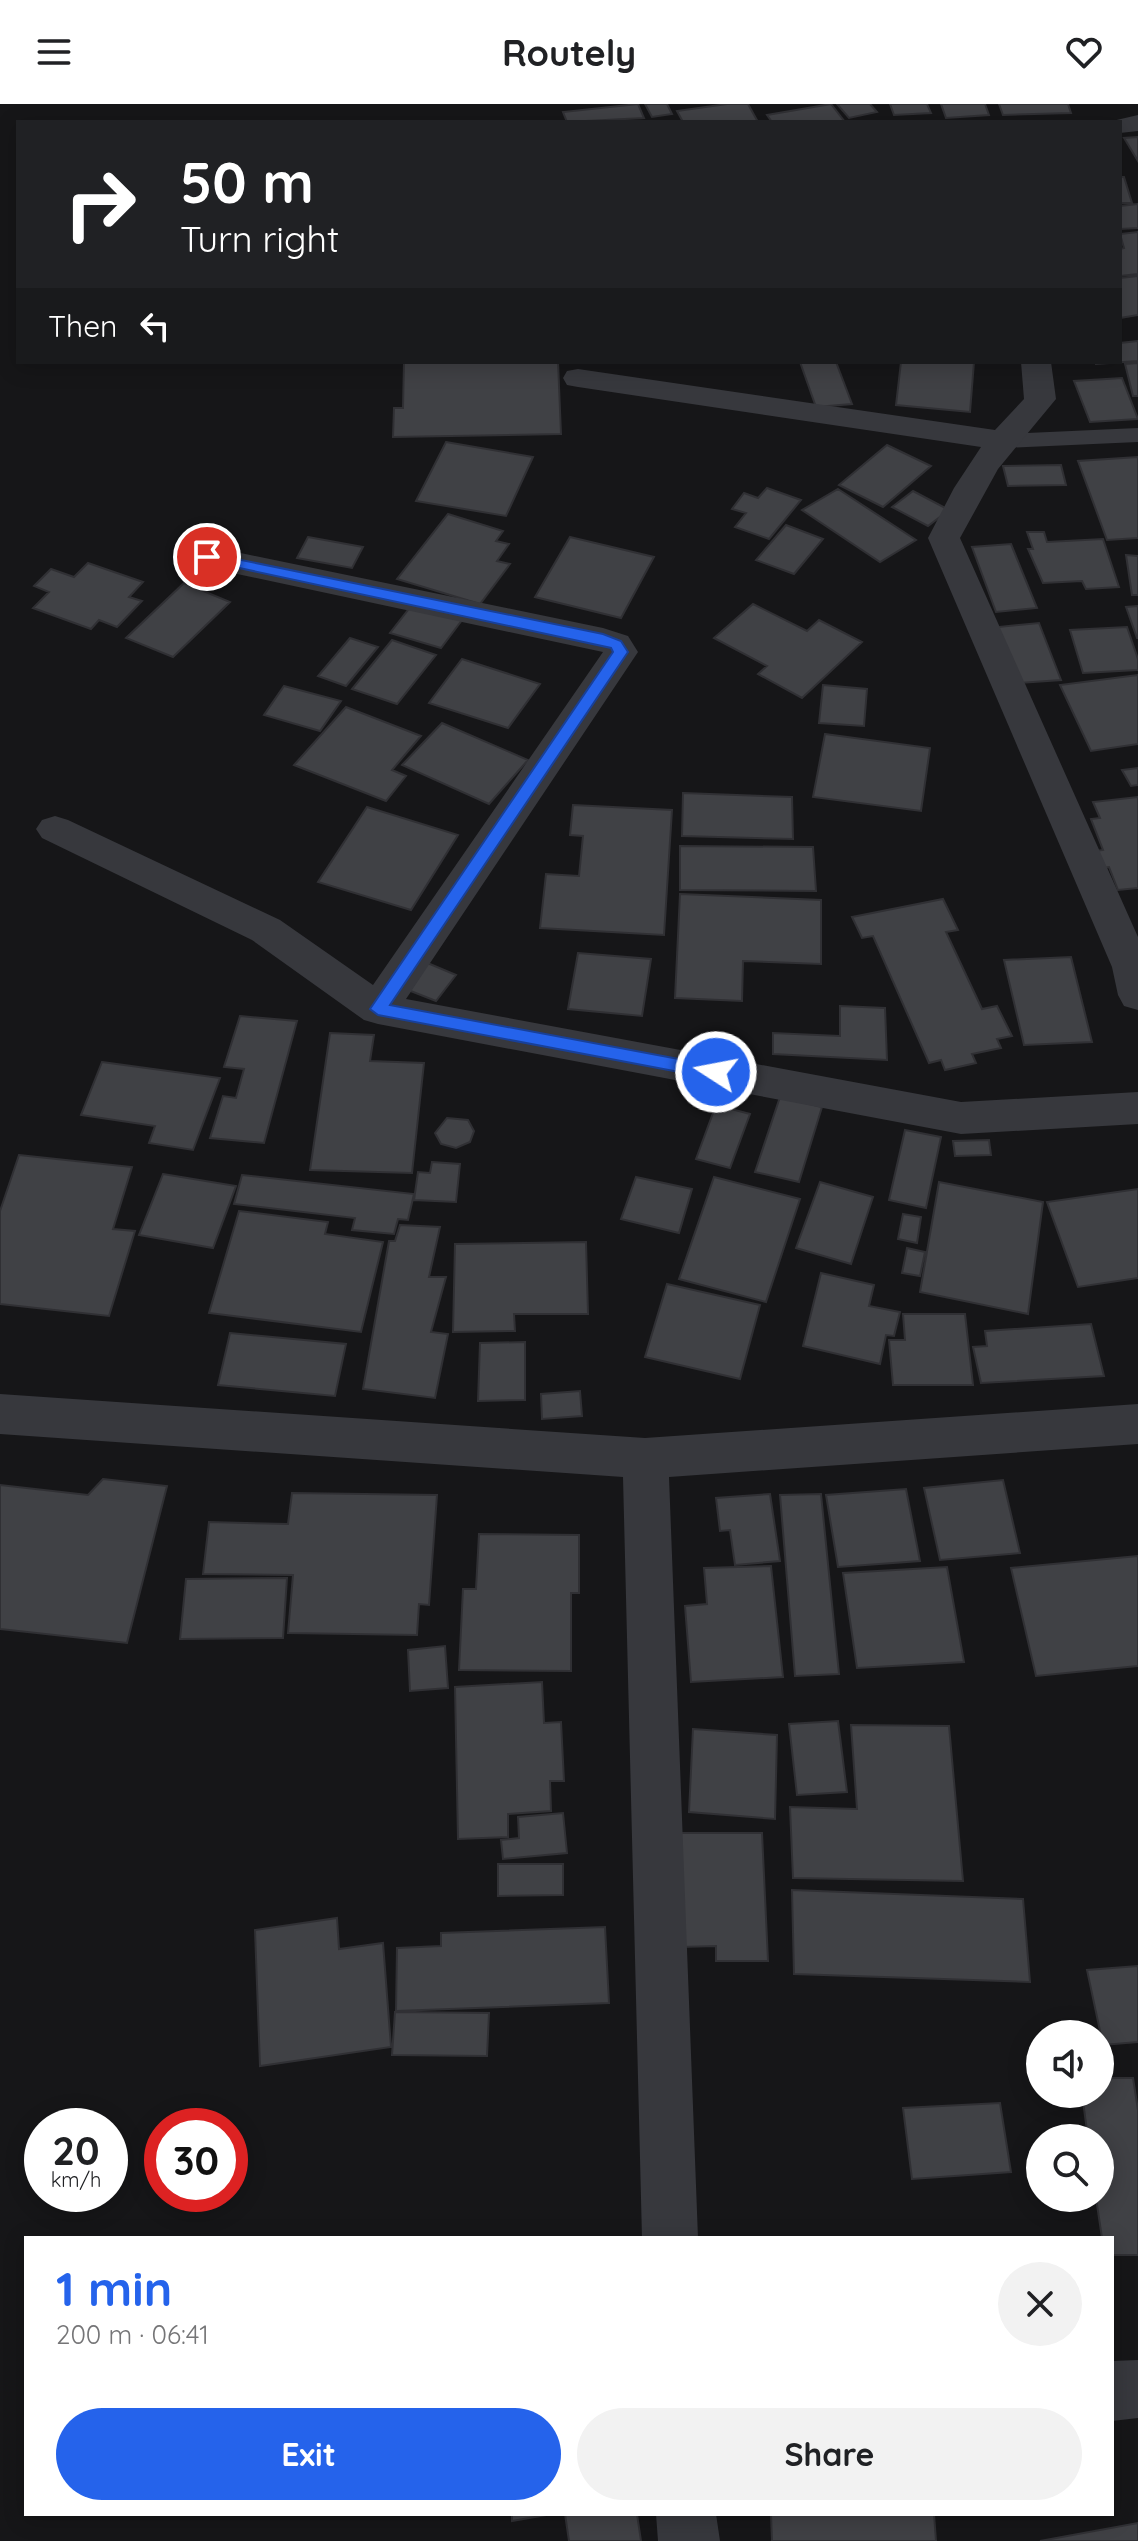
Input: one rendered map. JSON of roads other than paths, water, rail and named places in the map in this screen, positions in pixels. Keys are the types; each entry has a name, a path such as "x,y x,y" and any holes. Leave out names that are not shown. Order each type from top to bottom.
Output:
{"street":[{"path":"1036,364 1040,399 1025,421 1003,441 962,498 944,538 1136,976"},
{"path":"578,378 1003,441"},
{"path":"207,557 603,639 616,644 621,652 378,1009"},
{"path":"55,829 266,930 378,1009 961,1118 1138,1108"},
{"path":"0,1414 645,1458 1138,1424"},
{"path":"645,1458 670,2236"},
{"path":"1114,2391 1138,2389"},
{"path":"686,2516 689,2541"}],"lane":[{"path":"1003,441 1138,435"}]}
